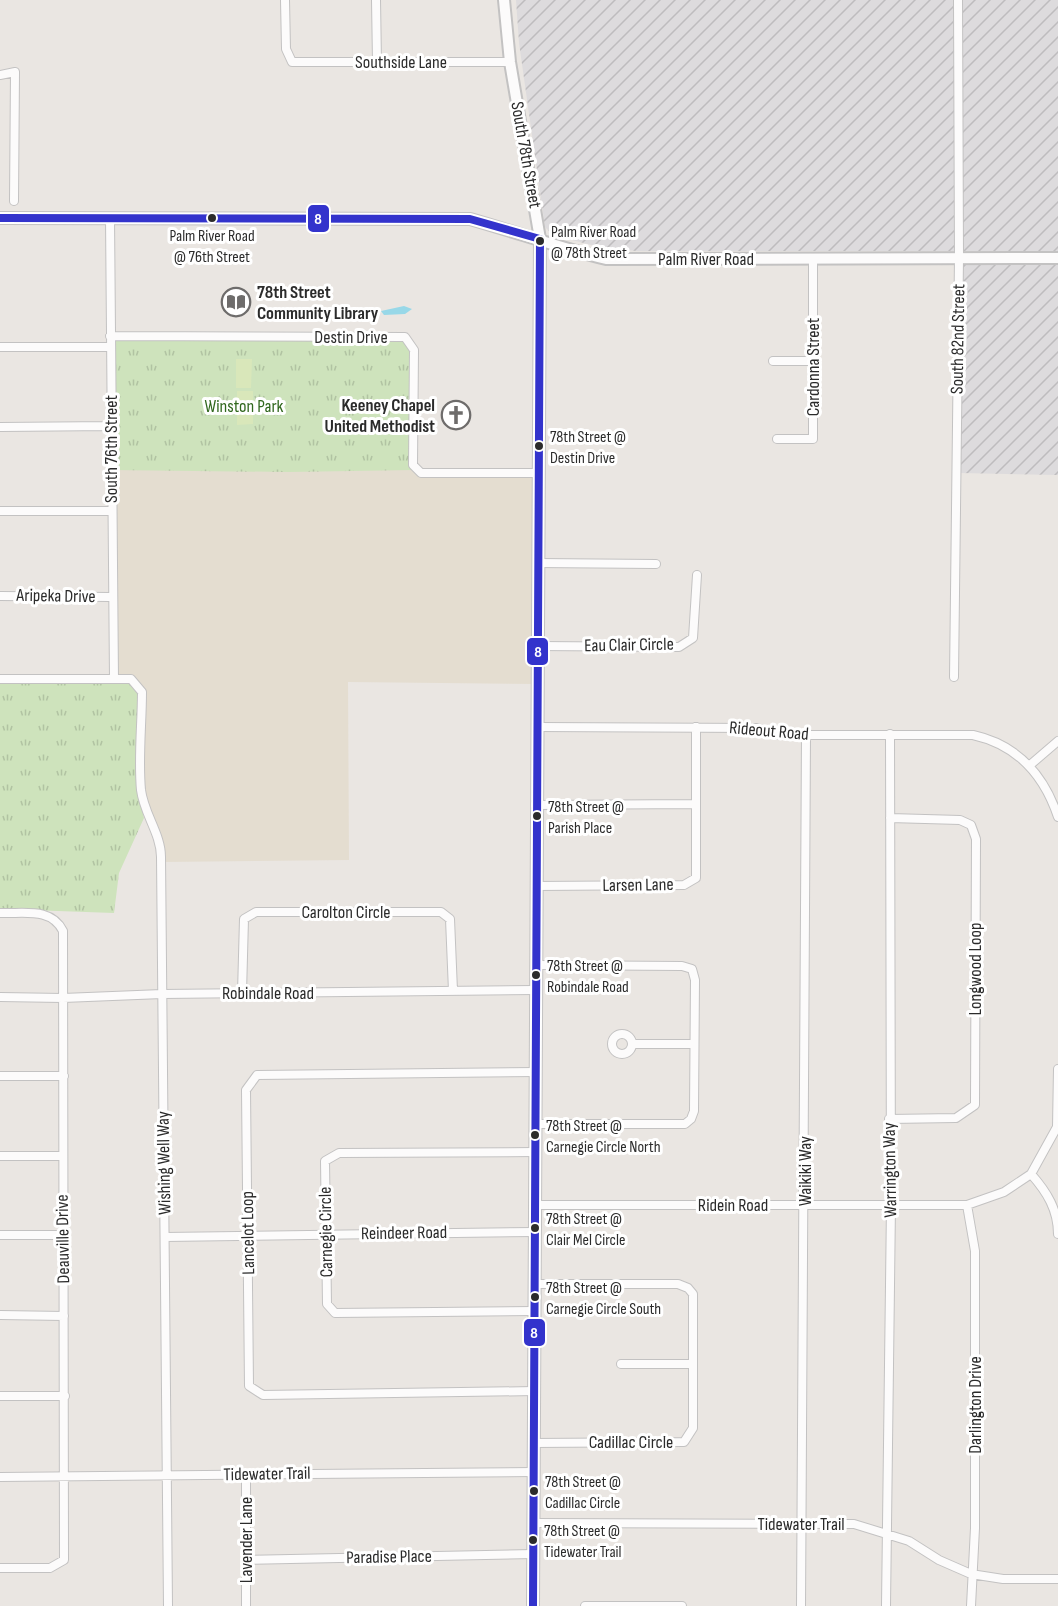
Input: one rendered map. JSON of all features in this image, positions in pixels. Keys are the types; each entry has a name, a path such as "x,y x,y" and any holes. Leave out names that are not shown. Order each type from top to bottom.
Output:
{"street":[{"name":"Southside Lane","path":"285,0 286,50 292,63 510,62"},
{"path":"376,0 377,62"},
{"name":"South 78th Street","path":"504,0 510,62 540,239 535,805 533,1606"},
{"name":"South 82nd Street","path":"954,677 959,258 958,0"},
{"path":"0,75 15,72 14,201"},
{"name":"Palm River Road","path":"0,218 470,219 540,239 558,247 606,259 1058,258"},
{"name":"South 76th Street","path":"110,218 111,597 114,679"},
{"name":"Cardonna Street","path":"777,439 813,439 813,259"},
{"name":"Destin Drive","path":"110,336 405,337 414,350 413,465 421,473 537,472"},
{"path":"0,347 110,347"},
{"path":"772,361 813,361"},
{"path":"0,427 111,426"},
{"path":"0,511 111,511"},
{"path":"537,563 656,564"},
{"name":"Eau Clair Circle","path":"537,646 679,646 693,638 697,575"},
{"name":"Aripeka Drive","path":"0,596 111,597"},
{"path":"0,679 114,679"},
{"name":"Wishing Well Way","path":"114,679 131,679 142,692 141,791 148,819 161,847 168,1606"},
{"name":"Rideout Road","path":"537,727 758,728 779,735 956,734 980,737 999,744 1030,765"},
{"name":"Larsen Lane","path":"535,886 684,885 696,878 696,727"},
{"name":"Warrington Way","path":"886,1606 891,1205 889,1119 890,734"},
{"name":"Waikiki Way","path":"801,1606 806,735"},
{"path":"1058,741 1030,765 1043,780 1058,817"},
{"path":"535,805 696,804"},
{"name":"Longwood Loop","path":"889,1119 956,1118 975,1106 976,839 971,825 960,820 890,818"},
{"name":"Carolton Circle","path":"242,993 244,919 256,912 441,912 450,919 453,991"},
{"name":"Deauville Drive","path":"0,913 48,914 57,920 63,931 61,1156 65,1396 63,1560 50,1568 0,1568"},
{"path":"535,965 682,966 692,969 695,980 694,1111 691,1119 685,1124 535,1124"},
{"name":"Robindale Road","path":"0,997 63,998 162,994 535,990"},
{"path":"633,1044 694,1044"},
{"path":"1058,1069 1058,1127 1031,1174 1046,1191 1058,1221 1058,1234"},
{"name":"Lancelot Loop","path":"534,1391 263,1395 249,1386 246,1090 257,1075 536,1072"},
{"path":"0,1076 63,1076"},
{"name":"Carnegie Circle","path":"534,1311 335,1313 327,1304 326,1161 339,1153 535,1152"},
{"path":"0,1156 61,1156"},
{"name":"Ridein Road","path":"535,1205 967,1204 1004,1192 1031,1174"},
{"name":"Darlington Drive","path":"967,1204 975,1251 975,1528 971,1606"},
{"name":"Reindeer Road","path":"165,1237 535,1232"},
{"path":"0,1235 62,1235"},
{"name":"Cadillac Circle","path":"533,1443 684,1442 693,1428 693,1294 688,1288 678,1284 534,1284"},
{"path":"0,1315 64,1316"},
{"path":"621,1364 692,1364"},
{"path":"0,1395 65,1396"},
{"name":"Tidewater Trail","path":"0,1477 533,1472"},
{"name":"Lavender Lane","path":"246,1474 246,1606"},
{"name":"Tidewater Trail","path":"533,1523 854,1524 886,1532 909,1541 939,1560 971,1574 1003,1579 1058,1579"},
{"name":"Paradise Place","path":"246,1560 533,1554"},
{"path":"585,1606 682,1606"}],"shaded area":[{"path":"516,0 1058,0 1058,251 636,251 595,246 553,235 545,227 519,43"},
{"path":"963,262 1058,262 1058,475 960,473"},
{"path":"413,465 421,473 537,473 537,684 348,682 349,860 162,862 141,791 142,692 131,679 114,679 111,470"}],"green space":[{"name":"Winston Park","path":"111,339 409,342 414,470 289,472 110,470"},
{"path":"236,359 252,359 251,388 236,388"},
{"path":"237,391 253,391 253,424 237,425"},
{"path":"0,683 129,683 138,694 138,791 144,818 119,873 114,913 0,909"}],"water":[{"path":"404,306 412,309 405,314 384,315 381,311"}],"transit line":[{"name":"8","path":"0,218 470,219 540,239 533,1606"}],"place":[{"name":"Palm River Road @ 76th Street","path":"212,218"},
{"name":"Palm River Road @ 78th Street","path":"540,241"},
{"name":"78th Street Community Library","path":"236,302"},
{"name":"Keeney Chapel United Methodist","path":"456,415"},
{"name":"78th Street @ Destin Drive","path":"539,446"},
{"name":"78th Street @ Parish Place","path":"537,816"},
{"name":"78th Street @ Robindale Road","path":"536,975"},
{"name":"78th Street @ Carnegie Circle North","path":"535,1135"},
{"name":"78th Street @ Clair Mel Circle","path":"535,1228"},
{"name":"78th Street @ Carnegie Circle South","path":"535,1297"},
{"name":"78th Street @ Cadillac Circle","path":"534,1491"},
{"name":"78th Street @ Tidewater Trail","path":"533,1540"}]}
